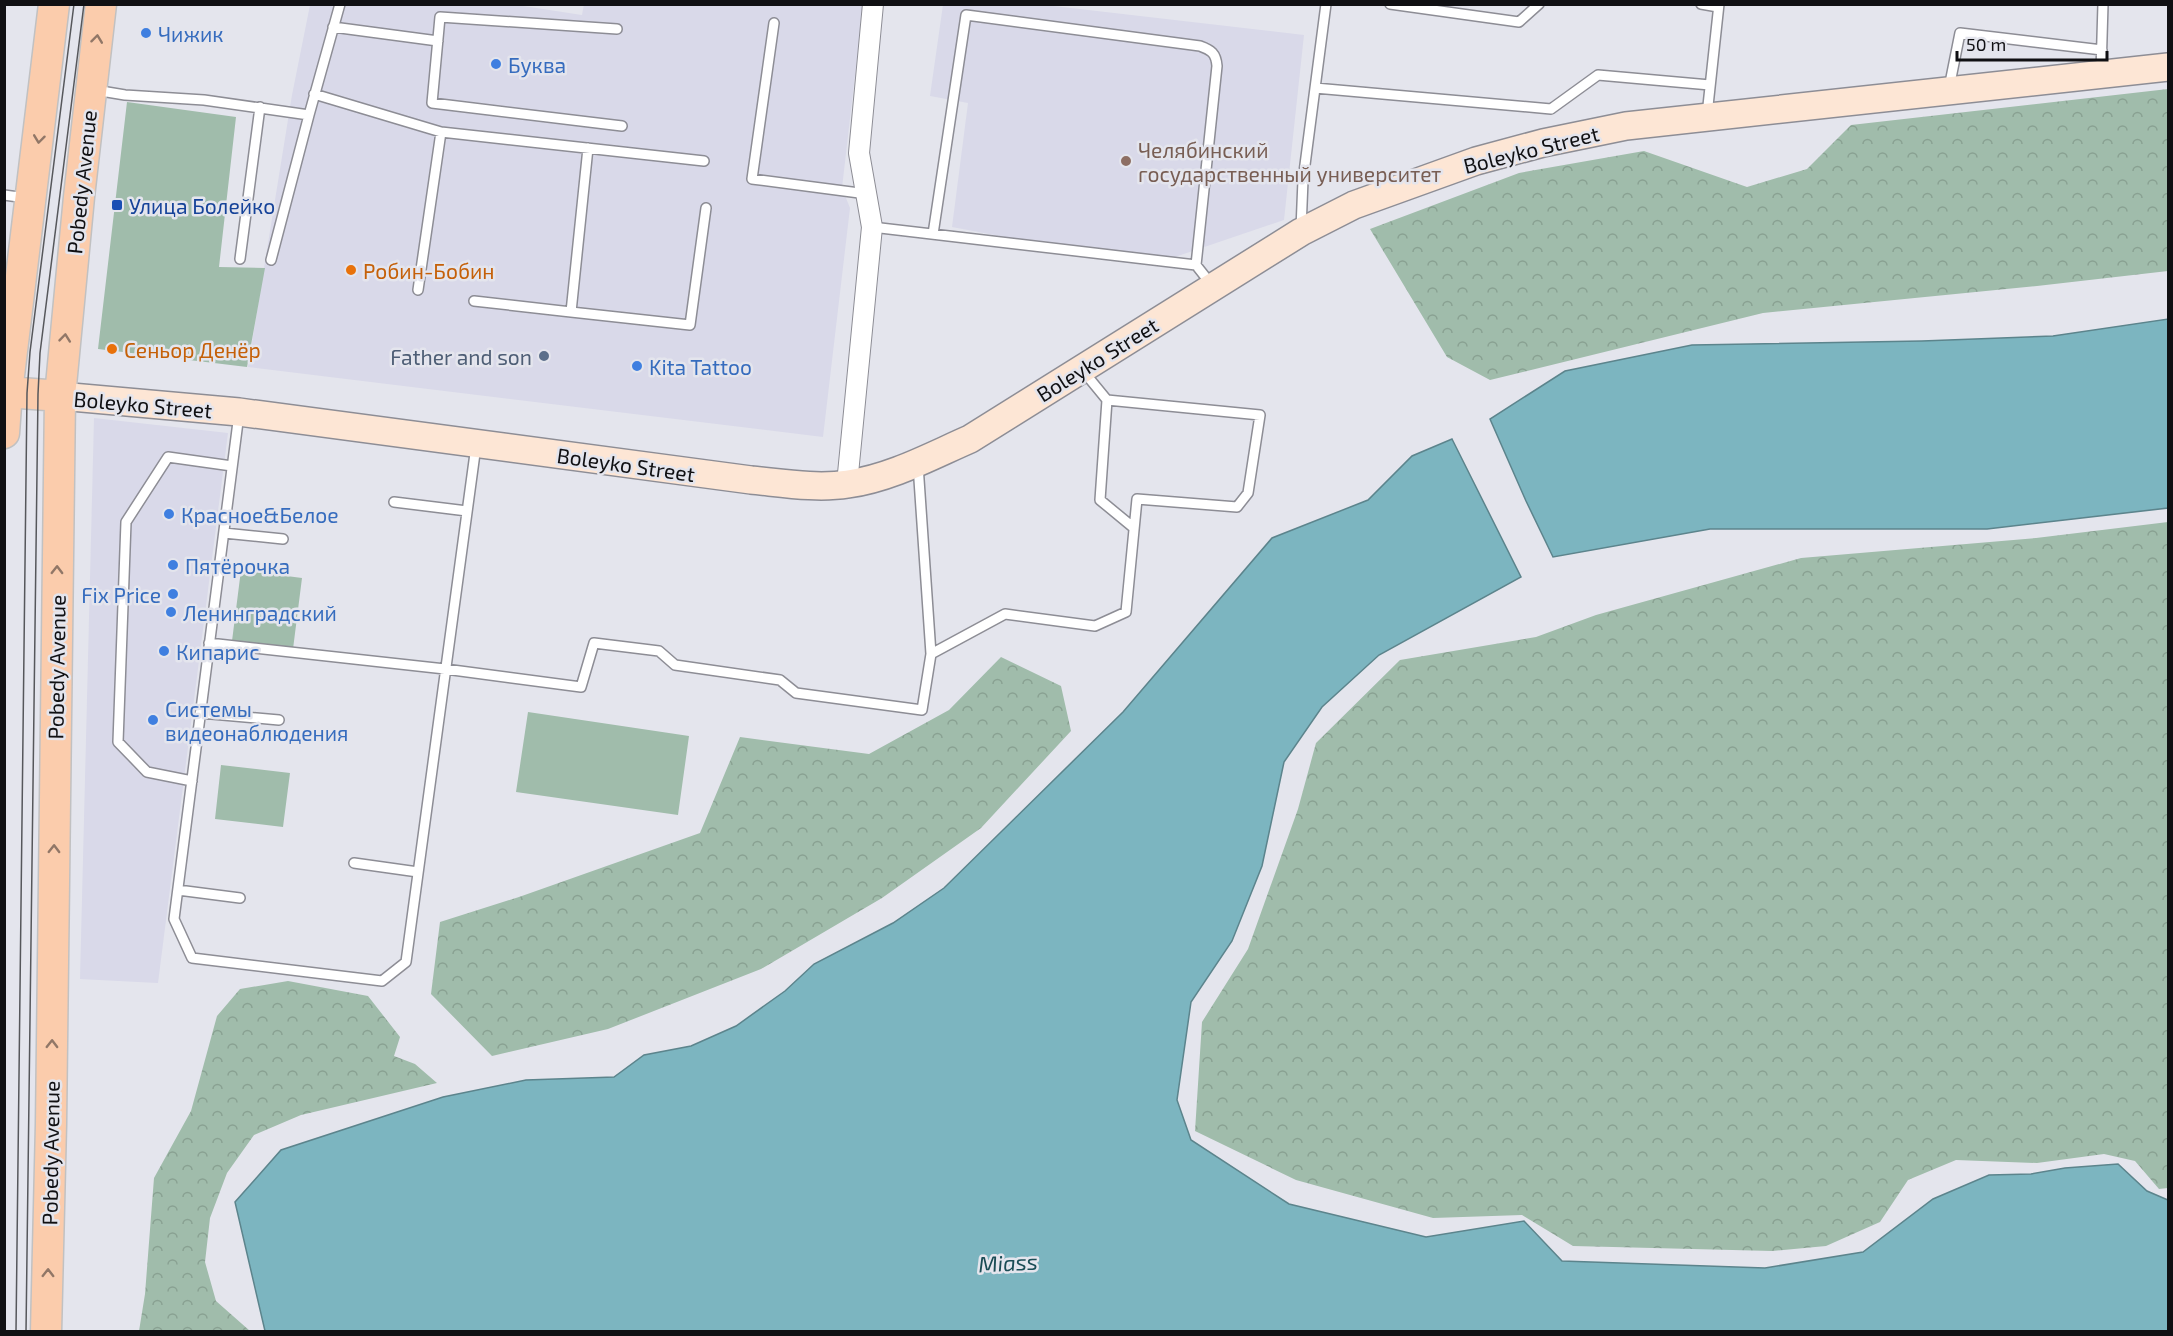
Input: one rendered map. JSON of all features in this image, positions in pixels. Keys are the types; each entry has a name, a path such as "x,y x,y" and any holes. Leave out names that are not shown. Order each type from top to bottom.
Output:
{"main road":[{"path":"4,433 18,196 54,4"},
{"name":"Pobedy Avenue","path":"46,1332 51,1124 60,396 101,4"},
{"name":"Boleyko Street","path":"6,392 60,396"}],"street":[{"path":"847,484 872,227 860,153 873,4"},
{"name":"Boleyko Street","path":"60,396 239,412 751,480 796,485 847,484 875,478 970,439 1301,232 1354,205 1476,160 1626,126 1949,90 2102,62 2169,66"}],"lane":[{"path":"271,260 340,4"},
{"path":"1301,232 1303,180 1326,4"},
{"path":"1390,4 1519,22 1539,4"},
{"path":"1701,4 1718,6 1707,116"},
{"path":"1949,90 1960,33 2102,62 2103,4"},
{"path":"933,234 966,15 1200,46 1209,49 1214,54 1217,66 1196,265"},
{"path":"617,29 440,17 432,103 622,126"},
{"path":"774,23 752,179 867,194"},
{"path":"333,27 438,41"},
{"path":"1315,88 1551,110 1598,75 1710,85"},
{"path":"91,90 125,95 204,100 309,116"},
{"path":"314,94 441,132 704,161"},
{"path":"240,259 260,107"},
{"path":"418,290 441,132"},
{"path":"571,312 588,148"},
{"path":"474,301 690,325 706,208"},
{"path":"872,227 1196,265 1213,286"},
{"path":"1081,369 1107,400 1100,500 1134,528"},
{"path":"931,654 1005,614 1095,626 1126,612 1137,499 1237,507 1248,493 1260,415 1107,400"},
{"path":"239,412 174,919 192,958 382,981 406,962 476,444"},
{"path":"192,782 147,772 118,742 126,522 168,457 232,466"},
{"path":"209,643 445,669 581,687 594,643 659,651 675,665 780,680 796,693 922,710 931,654 918,462"},
{"path":"394,502 467,511"},
{"path":"224,533 283,539"},
{"path":"200,714 279,720"},
{"path":"354,863 418,872"},
{"path":"178,890 240,898"}],"shaded area":[{"path":"510,4 582,15 584,4 851,4 863,6 842,188 850,208 823,437 248,367 292,95 310,5"},
{"name":"Челябинский государственный университет","path":"943,5 1045,5 1304,35 1284,220 1172,258 1032,242 952,227 968,103 930,96"},
{"path":"94,418 228,433 158,983 80,979"}],"green space":[{"path":"2168,89 2168,271 1763,313 1490,380 1447,357 1370,229 1519,173 1644,151 1747,187 1807,169 1851,125"},
{"path":"127,102 236,117 219,267 265,268 247,367 98,349"},
{"path":"2168,522 2168,1188 2159,1189 2135,1161 2104,1154 2037,1163 1956,1160 1908,1180 1880,1222 1826,1246 1772,1251 1573,1246 1522,1215 1433,1218 1296,1180 1195,1131 1202,1022 1248,949 1298,809 1316,743 1400,660 1536,637 1596,615 1801,558 2036,538"},
{"path":"241,570 302,578 293,649 232,641"},
{"path":"1001,657 1061,686 1071,731 981,828 882,898 761,969 608,1029 492,1056 431,994 440,922 519,897 700,833 740,737 869,754 949,710"},
{"path":"528,712 689,736 678,815 516,792"},
{"path":"221,765 290,773 283,827 215,819"},
{"path":"288,981 368,996 400,1037 394,1056 415,1064 437,1083 301,1115 254,1135 227,1173 210,1218 205,1262 216,1301 250,1331 139,1331 145,1294 154,1178 191,1111 217,1016 240,989"}],"water":[{"path":"2168,319 2168,508 1987,529 1710,529 1553,557 1490,419 1565,371 1692,345 2053,336"},
{"name":"Miass","path":"1452,439 1521,577 1379,655 1322,707 1284,762 1262,866 1232,941 1191,1002 1177,1100 1191,1140 1289,1204 1426,1237 1524,1221 1562,1261 1765,1268 1863,1252 1933,1199 1989,1175 2031,1174 2065,1168 2118,1164 2147,1191 2168,1200 2168,1331 265,1331 235,1202 281,1150 443,1097 526,1080 614,1077 644,1055 691,1046 736,1026 785,991 814,964 893,923 944,888 1123,712 1272,538 1368,500 1412,456"}],"tram line":[{"path":"16,1332 27,393 30,352 74,4"},
{"path":"26,1332 38,394 40,353 84,4"}],"place":[{"name":"Чижик","path":"146,33"},
{"name":"Буква","path":"496,64"},
{"name":"Челябинский государственный университет","path":"1126,161"},
{"name":"Улица Болейко","path":"117,205"},
{"name":"Робин-Бобин","path":"351,270"},
{"name":"Сеньор Денёр","path":"112,349"},
{"name":"Father and son","path":"544,356"},
{"name":"Kita Tattoo","path":"637,366"},
{"name":"Красное&Белое","path":"169,514"},
{"name":"Пятёрочка","path":"173,565"},
{"name":"Fix Price","path":"173,594"},
{"name":"Ленинградский","path":"171,612"},
{"name":"Кипарис","path":"164,651"},
{"name":"Системы видеонаблюдения","path":"153,720"}]}
